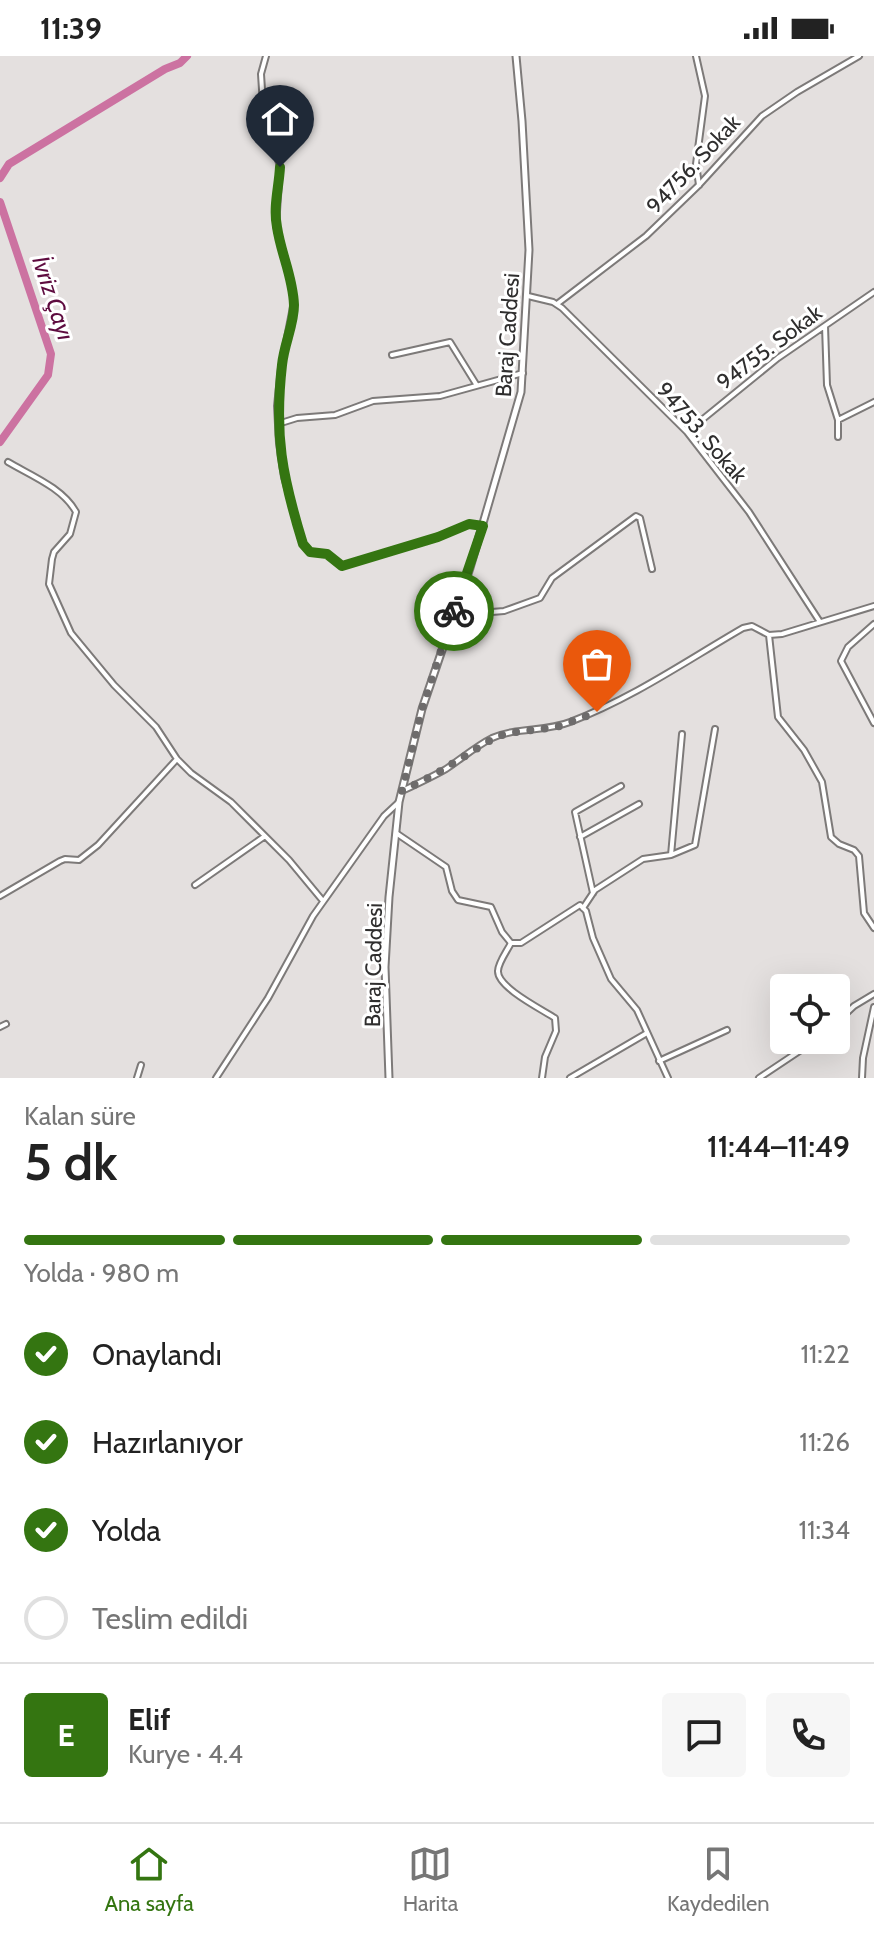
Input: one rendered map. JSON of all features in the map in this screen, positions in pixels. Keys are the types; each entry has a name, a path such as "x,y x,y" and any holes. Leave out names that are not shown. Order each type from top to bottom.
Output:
{"main road":[{"name":"Baraj Caddesi","path":"389,1078 385,967 399,802 422,709 515,420 523,373 528,296 528,221 516,56"}],"street":[{"path":"266,56 261,74 262,98 266,123 280,167 276,226 294,302 277,406 281,466 303,544 310,552 327,554 342,566 438,537 469,524 483,526"},
{"path":"696,56 705,96 696,164 699,185"},
{"name":"94756. Sokak","path":"557,304 639,242 699,185 762,116 859,56"},
{"name":"94755. Sokak","path":"687,432 742,385 874,292"},
{"name":"94753. Sokak","path":"528,296 557,304 687,432 749,512 820,622"},
{"path":"825,325 828,393 838,420 838,437"},
{"path":"392,355 450,342 476,385"},
{"path":"280,423 297,418 335,415 373,401 440,396 523,373"},
{"path":"838,420 874,402"},
{"path":"8,462 71,503 76,512 70,534 54,552 49,584 71,633 114,685 156,727 177,759 231,802 323,901"},
{"path":"453,615 504,611 540,598 552,578 633,516 640,518 652,569"},
{"path":"402,791 494,738 507,733 557,727 608,706 658,681 692,657 748,626 769,635 874,606"},
{"path":"874,624 848,647 841,661 874,723"},
{"path":"769,635 778,717 804,750 822,782 831,837 859,856 864,913 874,928"},
{"path":"583,908 593,893 643,859 671,855 695,845 715,729"},
{"path":"671,855 682,734"},
{"path":"0,896 60,861 79,860 98,845 177,759"},
{"path":"593,893 575,812 621,786"},
{"path":"216,1078 268,998 323,901 384,816 399,802"},
{"path":"580,837 639,804"},
{"path":"396,833 446,867 452,891 458,900 491,907 511,943"},
{"path":"195,885 265,836"},
{"path":"511,943 521,943 580,905 611,979 637,1010 668,1078"},
{"path":"511,943 497,968 498,976 506,988 555,1018 556,1031 545,1057 542,1078"},
{"path":"850,1010 874,994"},
{"path":"862,1078 874,1007"},
{"path":"0,1027 6,1024"},
{"path":"659,1061 727,1030"},
{"path":"570,1078 647,1033"},
{"path":"759,1078 795,1054"},
{"path":"137,1078 141,1065"}],"waterway":[{"name":"İvriz Çayı","path":"0,178 9,164 187,56"},
{"name":"İvriz Çayı","path":"0,202 51,354 48,375 0,442"}],"way so far":[{"path":"454,611 422,709 402,791 494,738 507,733 557,727 597,712"}],"route":[{"path":"280,167 276,226 291,281 294,309 282,361 277,406 279,443 281,466 303,544 310,552 327,554 342,566 438,537 469,524 483,526 454,611"}]}
